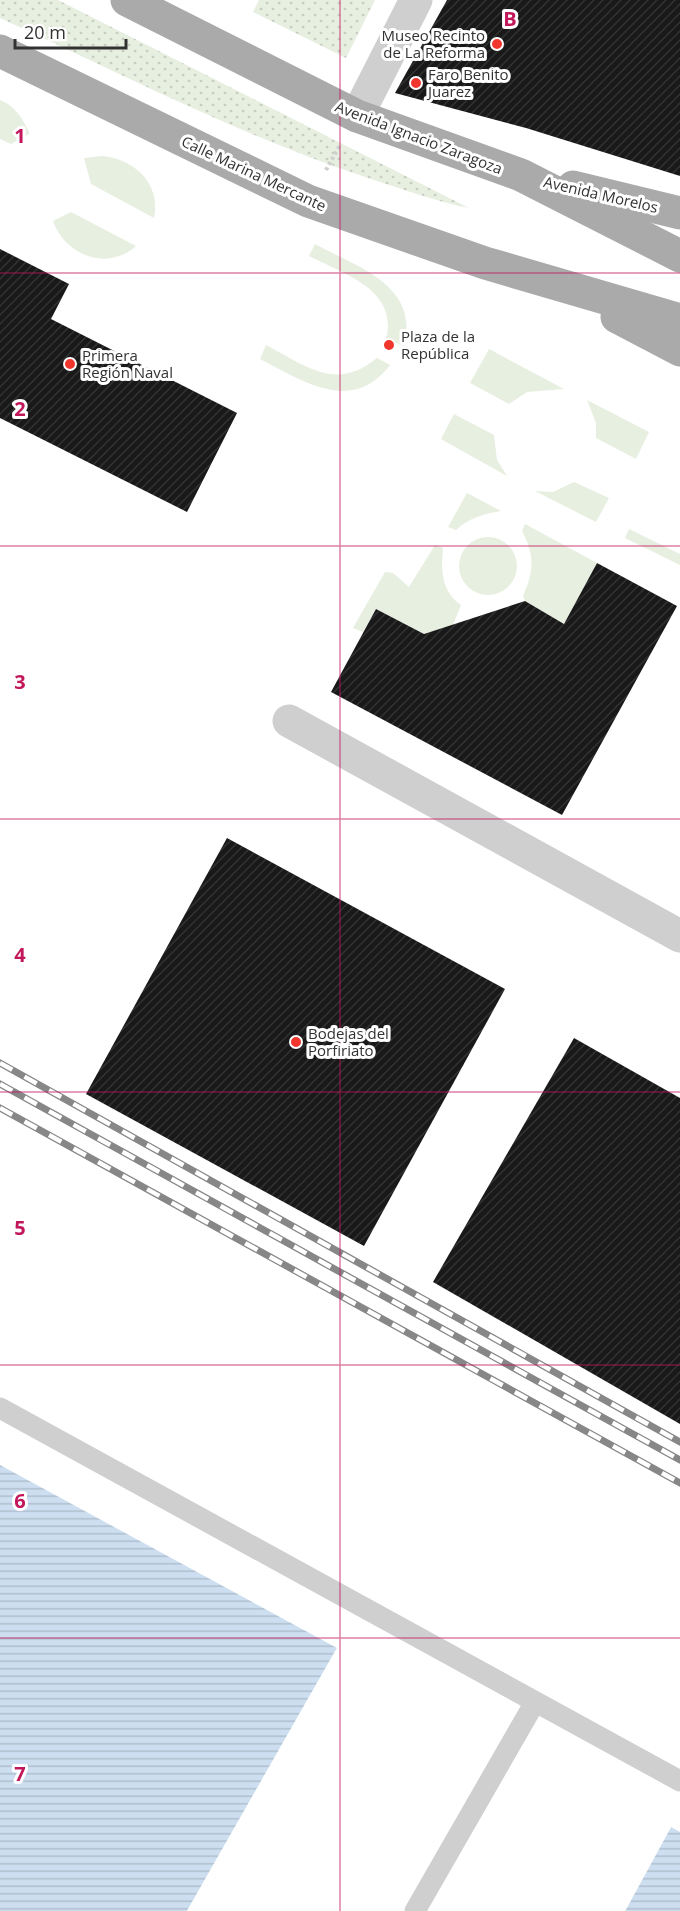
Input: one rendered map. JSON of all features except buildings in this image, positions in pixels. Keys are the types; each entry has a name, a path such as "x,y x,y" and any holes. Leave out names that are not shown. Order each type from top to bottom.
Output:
{"main road":[{"name":"Avenida Ignacio Zaragoza","path":"127,0 357,116 521,175 680,256"},
{"name":"Calle Marina Mercante","path":"0,51 308,201 485,263 680,320"},
{"name":"Avenida Morelos","path":"521,175 680,213"},
{"name":"Calle Marina Mercante","path":"552,282 680,350"}],"street":[{"path":"357,116 416,0"},
{"path":"289,721 680,936"}],"lane":[{"path":"0,1408 680,1781"},
{"path":"415,1911 536,1702"}],"path":[{"path":"308,201 357,116"}],"green space":[{"path":"0,0 58,0 469,208 368,178 228,124 0,18"},
{"path":"259,0 375,0 346,58 253,12"},
{"path":"0,100 18,113 29,132 11,144 0,139"},
{"path":"102,156 125,162 143,175 153,194 154,218 91,184 84,158"},
{"path":"71,212 136,246 125,254 112,258 88,256 77,251 59,233 53,221"},
{"path":"315,244 366,270 394,293 403,308 406,325 404,346 386,339 388,322 377,296 352,277 309,256"},
{"path":"266,345 294,361 321,372 348,373 362,368 377,358 390,365 375,380 360,388 344,391 327,389 310,384 260,359"},
{"path":"489,349 564,389 527,392 509,404 470,383"},
{"path":"587,400 649,432 636,459 596,438 596,423"},
{"path":"454,414 494,435 497,460 507,476 441,439"},
{"path":"574,482 609,498 596,522 535,491 553,492"},
{"path":"467,493 501,511 477,517 456,530 448,527"},
{"path":"525,524 597,563 564,624 525,601 523,596 532,564 522,531"},
{"path":"629,529 680,554 680,565 625,538"},
{"path":"488,537 499,539 512,550 517,566 515,577 504,590 488,595 477,593 464,582 459,566 461,555 472,542"},
{"path":"435,545 443,548 442,564 446,587 461,605 453,625 424,634 376,609 363,632 353,628 385,572 393,573 409,587"}],"water":[{"path":"0,1465 337,1648 187,1911 0,1911"},
{"path":"671,1827 680,1832 680,1911 625,1911"}],"pier":[{"path":"337,1648 340,1649 190,1911 187,1911"},
{"path":"669,1825 671,1827 625,1911 622,1911"}],"railway":[{"path":"0,1063 680,1442"},
{"path":"0,1084 680,1460"},
{"path":"0,1108 680,1483"}],"place":[{"name":"Museo Recinto de La Reforma","path":"497,44"},
{"name":"Faro Benito Juarez","path":"416,83"},
{"name":"Plaza de la República","path":"389,345"},
{"name":"Primera Región Naval","path":"70,364"},
{"name":"Bodejas del Porfiriato","path":"296,1042"}]}
